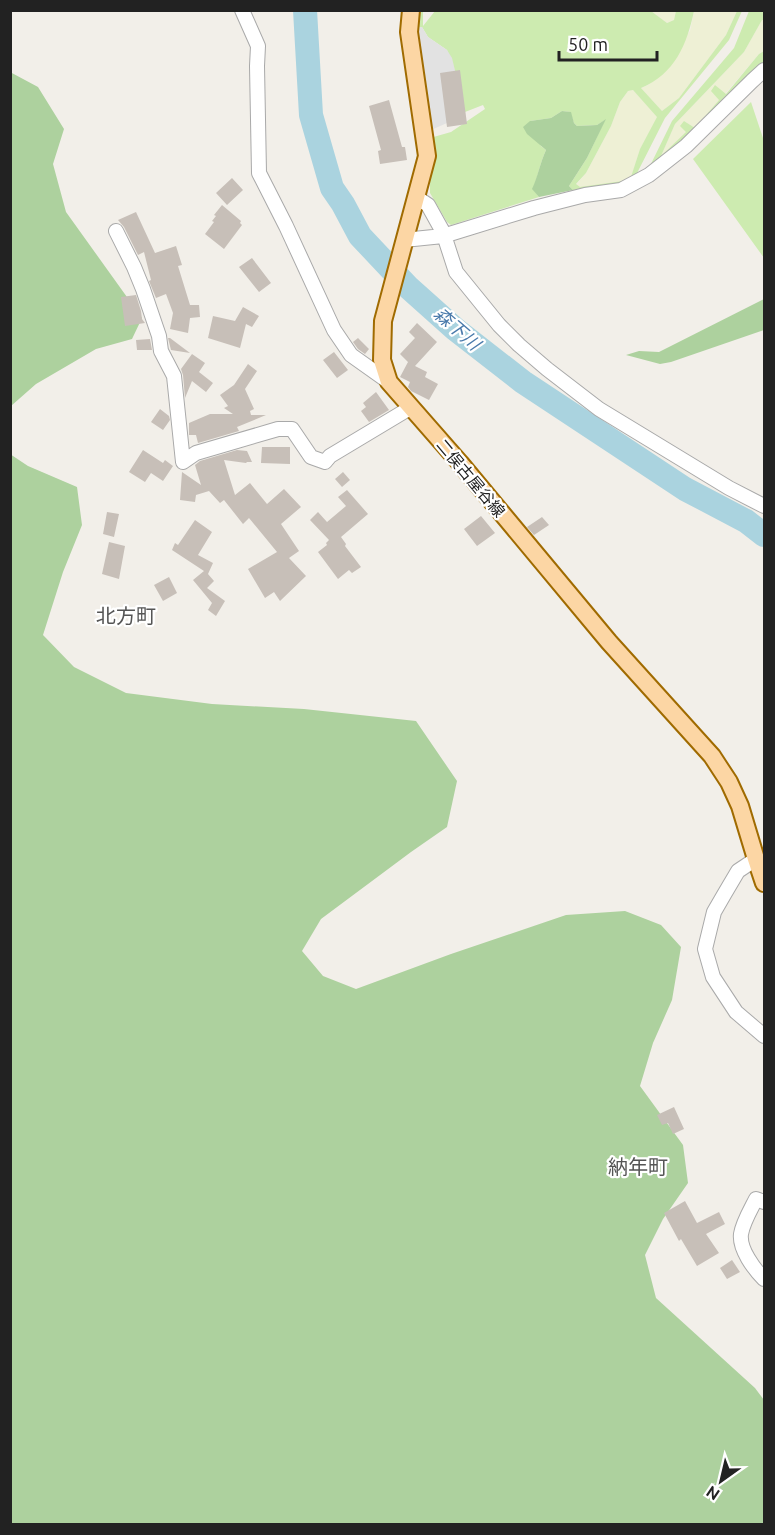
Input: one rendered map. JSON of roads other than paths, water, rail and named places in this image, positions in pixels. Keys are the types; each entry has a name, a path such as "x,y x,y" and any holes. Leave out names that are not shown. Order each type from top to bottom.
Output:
{"main road":[{"name":"二俣古屋谷線","path":"411,10 409,32 427,156 383,321 382,360 389,382 609,642 712,756 741,806 765,883"}],"street":[{"path":"242,10 258,46 259,173 334,330 351,355 389,382"},
{"path":"404,240 443,236 534,208 585,195 621,190 649,175 686,146 765,70"},
{"path":"416,197 428,206 442,232 456,272 499,325 547,369 599,410 729,488 765,506"},
{"path":"116,231 134,267 159,336 161,351 174,376 183,462 196,453 278,429 292,429 311,457 325,462 330,456 410,408"},
{"path":"756,859 738,871 714,912 705,949 713,977 736,1012 765,1036"},
{"path":"765,1202 756,1199 741,1232 741,1243 755,1270 765,1279"}],"waterway":[{"name":"森下川","path":"305,10 311,115 332,188 360,236 408,287 455,329 523,382 685,489 746,521 764,535"}],"district":[{"name":"北方町","path":"126,616"},
{"name":"納年町","path":"638,1167"}]}
